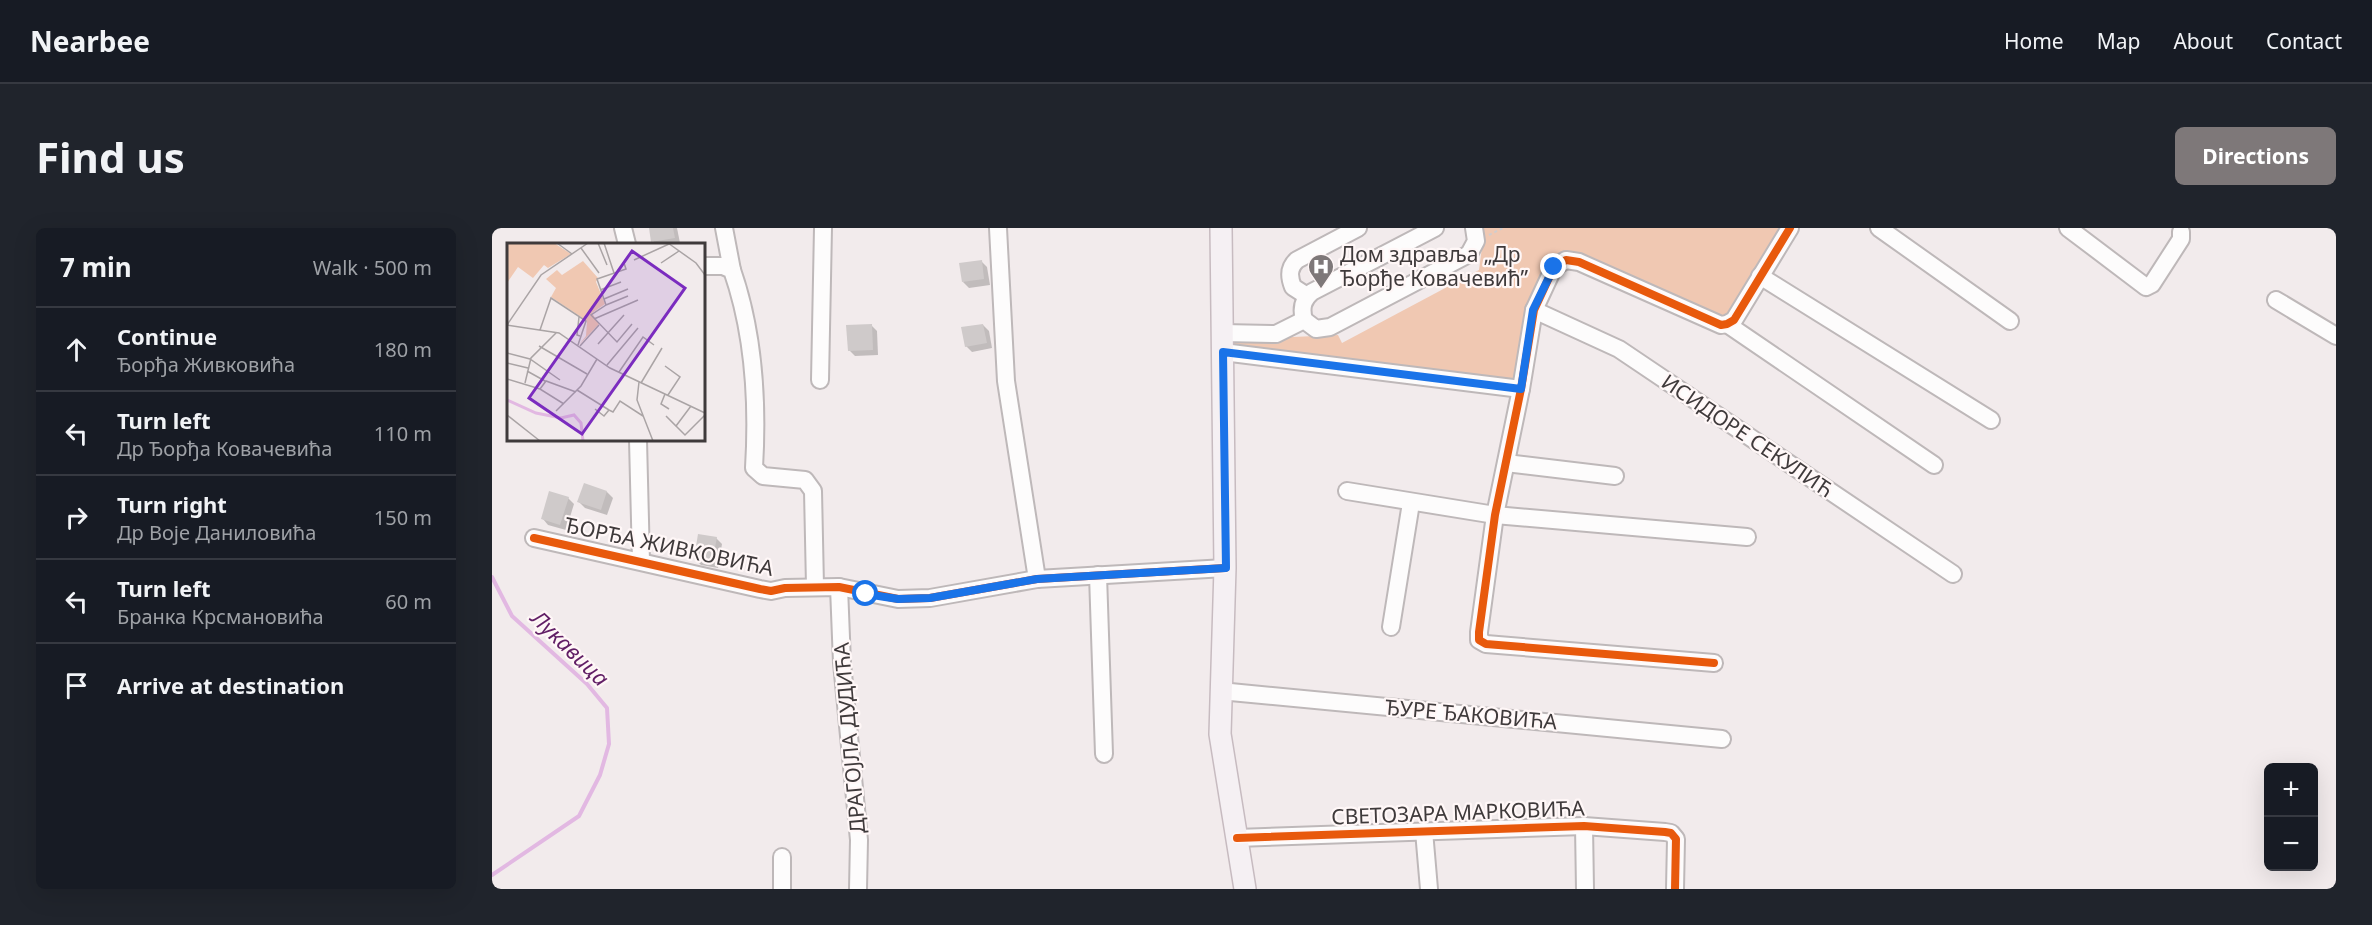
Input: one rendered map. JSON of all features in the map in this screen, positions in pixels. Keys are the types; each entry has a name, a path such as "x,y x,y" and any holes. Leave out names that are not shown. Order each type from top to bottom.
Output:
{"main road":[{"path":"1221,228 1226,568 1220,734 1245,889"}],"street":[{"path":"623,228 627,243"},
{"path":"724,228 732,270 743,307 752,358 757,420 754,468 763,476 805,480 810,484 813,490 815,586"},
{"path":"820,380 823,228"},
{"path":"998,228 1006,381 1037,579"},
{"path":"1307,296 1293,287 1289,273 1292,265 1334,233 1358,228"},
{"path":"1436,228 1307,296 1302,311 1304,320 1316,329 1330,327 1469,254 1476,241 1474,228"},
{"path":"1714,663 1486,644 1479,640 1495,515 1521,389 1533,310 1554,267 1566,260 1579,262 1721,325 1734,320 1790,228"},
{"path":"1879,228 2010,321"},
{"path":"2068,228 2146,287 2152,284 2181,239 2181,232"},
{"path":"705,266 723,266 732,270"},
{"path":"1760,276 1990,420"},
{"path":"2276,300 2336,336"},
{"name":"ИСИДОРЕ СЕКУЛИЋ","path":"1533,310 1619,349 1953,574"},
{"path":"1223,343 1276,334 1304,320"},
{"path":"1727,324 1934,465"},
{"path":"1223,343 1521,389"},
{"path":"638,441 640,561"},
{"path":"1506,463 1615,476"},
{"path":"1347,491 1495,515 1748,537"},
{"path":"1391,627 1411,502"},
{"name":"ЂОРЂА ЖИВКОВИЋА","path":"534,537 771,591 815,586 838,587 898,599 930,598 1037,579 1226,568"},
{"path":"1098,575 1104,754"},
{"name":"ДРАГОЈЛА ДУДИЋА","path":"838,587 842,663 859,840 858,889"},
{"name":"ЂУРЕ ЂАКОВИЋА","path":"1220,691 1722,739"},
{"path":"1584,826 1585,889"},
{"name":"СВЕТОЗАРА МАРКОВИЋА","path":"1237,838 1584,826 1665,832 1671,833 1676,839 1675,889"},
{"path":"1424,831 1429,889"},
{"path":"782,857 782,889"}],"shaded area":[{"path":"1478,228 1783,228 1732,313 1725,317 1719,317 1563,253 1551,260 1519,381 1229,348 1229,340 1338,335 1342,343 1479,270 1482,247"}],"building":[{"path":"649,228 673,228 675,238 651,242"},
{"path":"982,260 984,279 962,282 959,263"},
{"path":"872,324 873,350 848,351 846,325"},
{"path":"983,324 987,343 965,347 961,327"},
{"path":"584,483 607,491 601,510 577,502"},
{"path":"549,491 569,497 560,525 541,519"},
{"path":"698,534 717,537 712,563 694,559"}],"waterway":[{"name":"Лукавица","path":"492,577 512,616 587,684 607,708 609,744 600,775 579,816 492,875"}],"cycle path":[{"path":"1714,663 1486,644 1479,640 1495,515 1521,389 1534,310 1554,267 1566,260 1579,262 1721,325 1734,320 1790,228"},
{"path":"534,538 771,591 785,588 839,587 898,599 930,598 1037,579 1225,568"},
{"path":"1237,838 1584,826 1665,832 1671,833 1676,839 1675,889"}],"place":[{"name":"Дом здравља „Др Ђорђе Ковачевић”","path":"1321,290"}],"route":[{"path":"866,594 898,599 930,598 1037,579 1226,568 1223,352 1521,389 1533,310 1554,267"}]}
